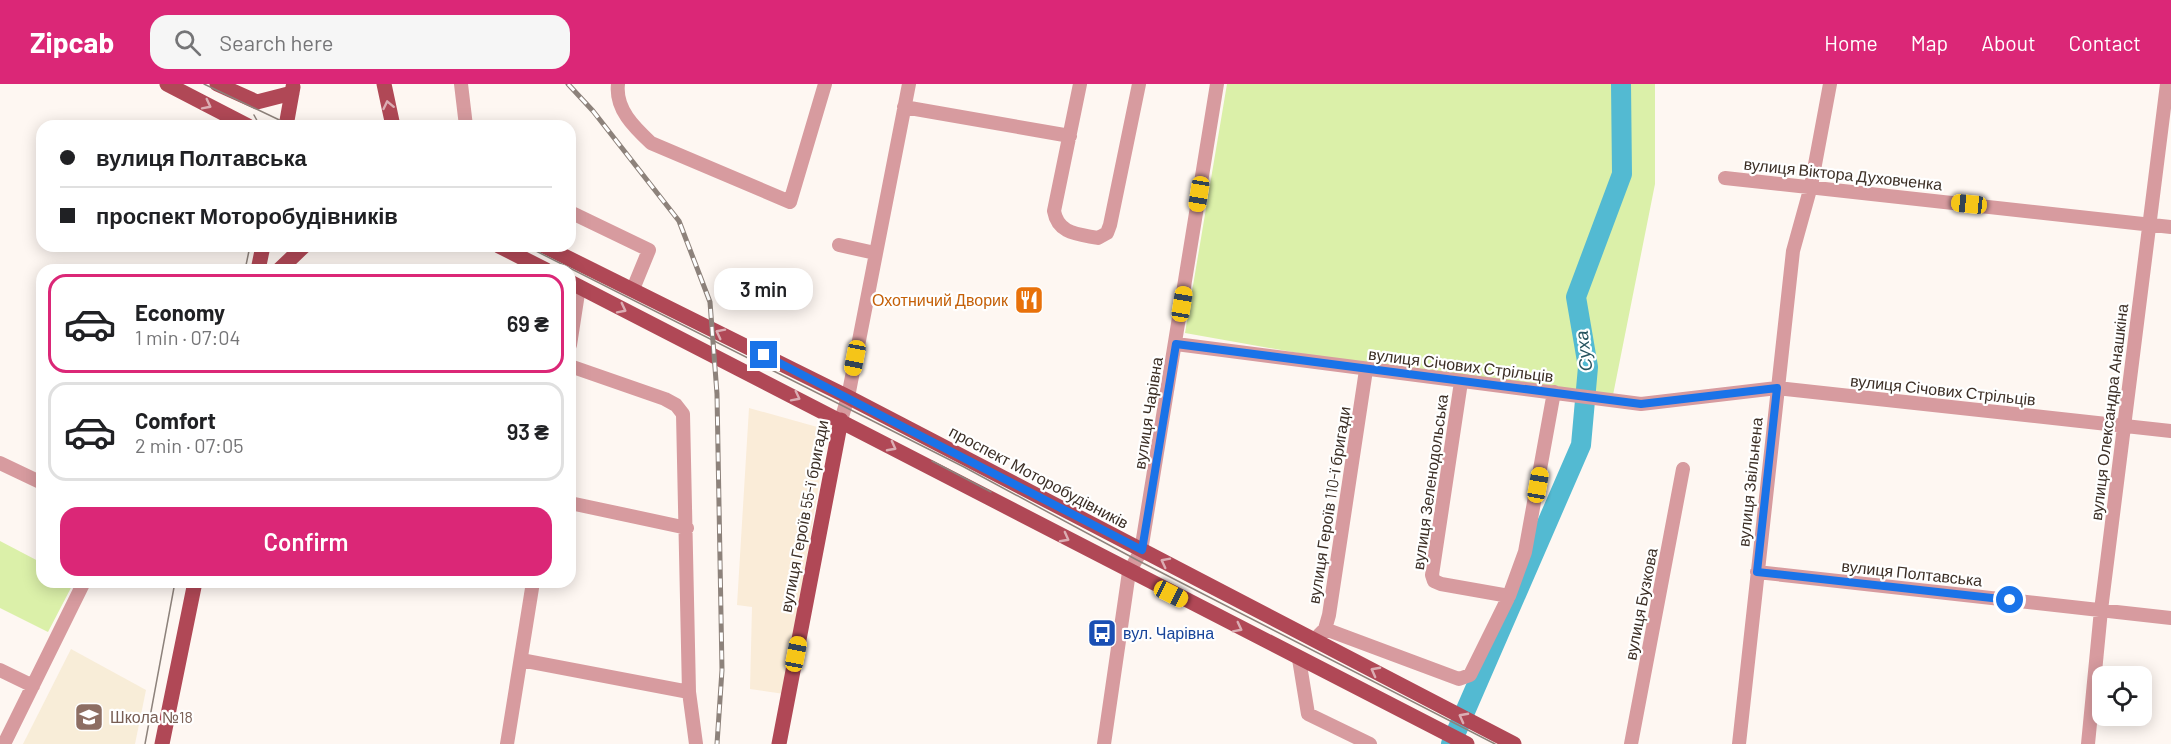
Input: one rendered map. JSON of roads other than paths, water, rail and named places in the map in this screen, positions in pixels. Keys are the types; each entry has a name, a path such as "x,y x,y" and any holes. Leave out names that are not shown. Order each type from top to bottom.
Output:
{"main road":[{"path":"166,84 236,120"},
{"path":"217,84 257,102 293,89"},
{"path":"384,84 392,120"},
{"path":"287,120 293,89"},
{"path":"285,264 298,252"},
{"path":"511,252 534,264"},
{"name":"проспект Моторобудівників","path":"556,252 848,397 1142,550 1320,634 1427,698 1514,744"},
{"path":"576,285 1466,744"},
{"name":"вулиця Героїв 55-ї бригади","path":"779,744 841,420"},
{"path":"162,744 194,588"},
{"path":"172,744 203,588"}],"street":[{"path":"461,84 465,120"},
{"path":"618,84 620,105 651,143 790,202 825,84"},
{"name":"вулиця Героїв 55-ї бригади","path":"841,420 848,397 909,84"},
{"path":"1080,84 1054,211 1063,229 1098,238 1103,237 1110,225 1139,84"},
{"name":"вулиця Чарівна","path":"1104,744 1129,572 1142,550 1217,84"},
{"name":"вулиця Звільнена","path":"1739,744 1793,251 1811,186 1830,84"},
{"name":"вулиця Олександра Анашкіна","path":"2088,744 2124,426 2167,84"},
{"path":"904,107 1070,136"},
{"name":"вулиця Віктора Духовченка","path":"1725,178 2171,227"},
{"path":"576,215 649,250 633,289"},
{"path":"839,245 875,253"},
{"name":"вулиця Січових Стрільців","path":"1176,344 1641,404 1777,388 2171,431"},
{"path":"576,368 676,405 683,414 690,692 696,744"},
{"name":"вулиця Героїв 110-ї бригади","path":"1320,634 1366,370"},
{"name":"вулиця Зеленодольська","path":"1461,382 1432,575 1434,581 1441,584 1509,596"},
{"path":"1320,634 1459,679 1466,678 1473,670 1509,596 1525,552 1554,392"},
{"path":"0,463 36,480"},
{"name":"вулиця Бузкова","path":"1631,744 1683,470"},
{"path":"576,504 687,528"},
{"name":"вулиця Полтавська","path":"1757,572 2171,618"},
{"path":"4,744 81,588"},
{"path":"507,744 532,588"},
{"path":"1299,659 1308,714 1370,744"},
{"path":"521,660 690,692"},
{"path":"0,670 33,686"}],"waterway":[{"name":"Суха","path":"1451,744 1581,445 1588,367 1576,297 1622,174 1621,84"}],"tram line":[{"path":"204,84 279,120"},
{"path":"254,115 257,120"},
{"path":"246,264 249,252"},
{"path":"538,252 562,264"},
{"path":"576,271 964,467 1137,560 1495,744"},
{"path":"932,461 991,492"},
{"path":"145,744 174,588"}],"railway":[{"path":"568,84 593,111 679,221 710,302 717,394 722,670 717,744"}],"place":[{"name":"Охотничий Дворик","path":"1029,300"},
{"name":"вул. Чарівна","path":"1102,633"},
{"name":"Школа №18","path":"89,717"}]}
